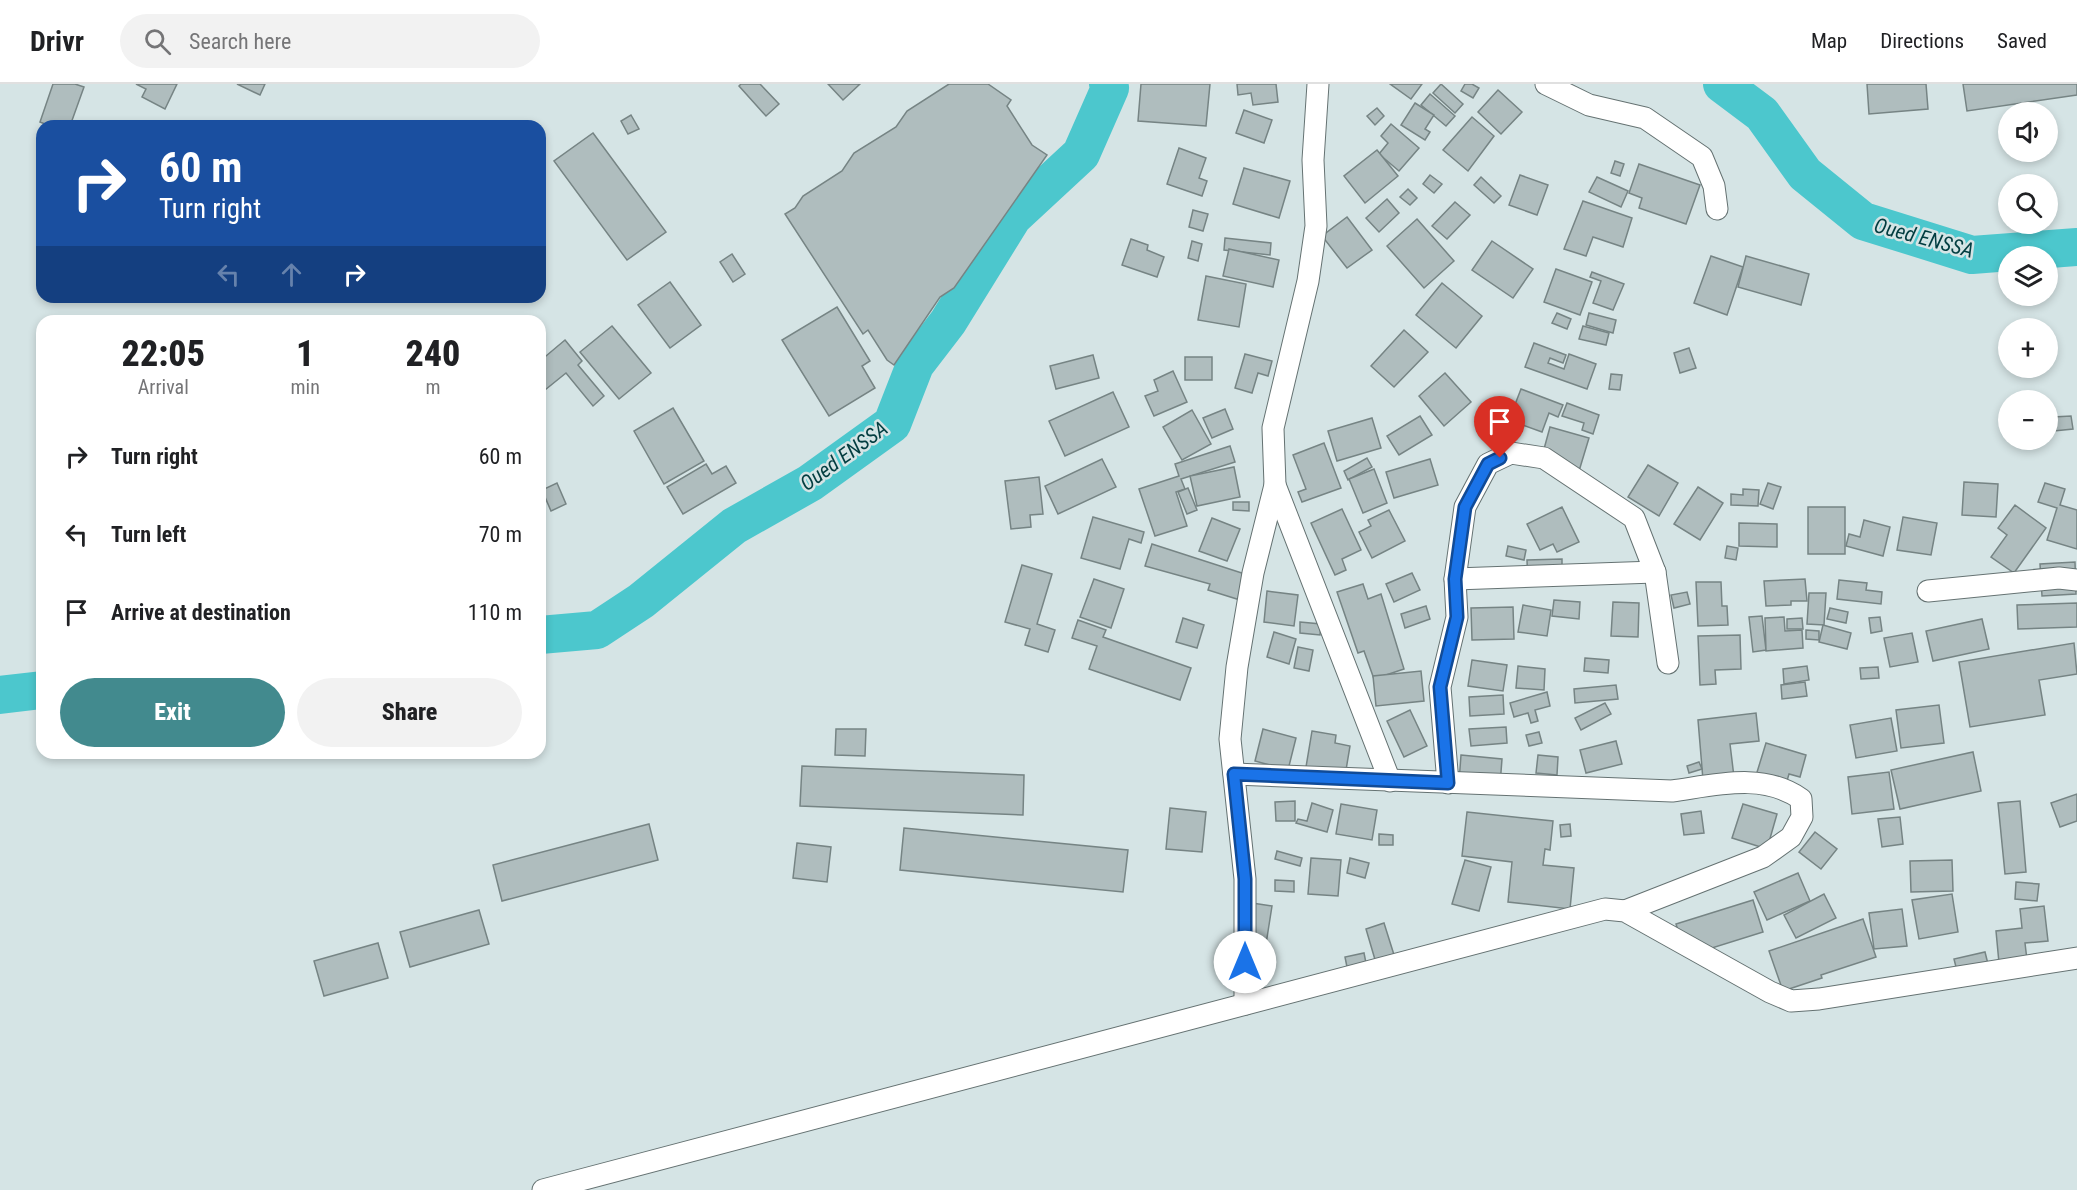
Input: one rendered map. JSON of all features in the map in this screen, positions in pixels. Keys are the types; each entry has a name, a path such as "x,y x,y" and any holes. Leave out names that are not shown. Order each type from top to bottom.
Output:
{"street":[{"path":"1245,1004 1245,879 1230,739 1237,667 1253,573 1275,485 1273,428 1308,281 1316,226 1313,160 1318,84"},
{"path":"1546,84 1589,105 1645,118 1702,157 1714,186 1717,209"},
{"path":"1448,783 1440,687 1457,617 1455,579 1465,507 1488,464 1511,453 1544,458 1634,518 1655,572 1668,663"},
{"path":"1275,485 1390,781"},
{"path":"1455,579 1655,572"},
{"path":"1928,591 2059,579 2077,580"},
{"path":"1234,774 1672,791 1736,783 1764,783 1786,788 1801,799 1802,816 1791,837 1764,857 1625,911"},
{"path":"543,1190 1605,909 1625,911 1744,979 1791,1001 1819,999 2077,958"}],"building":[{"path":"53,84 75,84 84,87 72,120 41,120"},
{"path":"136,84 177,84 165,109 142,97 146,89"},
{"path":"237,84 265,84 260,95"},
{"path":"741,84 760,84 779,104 766,116 739,86"},
{"path":"828,84 860,84 843,100"},
{"path":"949,84 988,84 1011,100 1007,106 1032,145 1047,155 954,288 940,297 894,365 887,360 868,330 863,334 785,214 795,208 803,196 842,171 854,153 896,127 907,111"},
{"path":"1141,84 1210,84 1206,126 1138,121"},
{"path":"1237,84 1276,84 1278,102 1253,105 1251,93 1238,95"},
{"path":"1390,84 1422,84 1411,99"},
{"path":"1441,84 1463,104 1455,113 1433,93"},
{"path":"1465,84 1472,84 1479,88 1473,98 1461,91"},
{"path":"1867,84 1926,84 1928,109 1869,114"},
{"path":"1963,84 2077,84 2077,95 2029,102 1998,102 1998,106 1967,111"},
{"path":"1498,90 1522,112 1501,134 1478,112"},
{"path":"1430,94 1455,116 1446,126 1421,105"},
{"path":"1415,103 1434,115 1425,129 1430,132 1425,140 1401,125"},
{"path":"1377,108 1384,116 1375,125 1367,116"},
{"path":"1244,110 1272,120 1264,143 1236,133"},
{"path":"631,115 639,129 628,134 621,121"},
{"path":"1472,117 1494,136 1468,171 1443,150"},
{"path":"1391,124 1419,148 1399,171 1379,154 1388,143 1381,136"},
{"path":"593,133 666,232 627,260 554,161"},
{"path":"1179,148 1206,158 1199,178 1207,181 1202,196 1167,184"},
{"path":"1377,150 1398,176 1365,203 1344,176"},
{"path":"1615,161 1624,164 1620,176 1611,173"},
{"path":"1639,164 1700,185 1686,224 1639,208 1642,198 1629,193"},
{"path":"1244,168 1290,181 1279,218 1233,204"},
{"path":"1430,175 1442,184 1434,193 1423,184"},
{"path":"1520,175 1548,185 1537,215 1509,205"},
{"path":"1481,177 1501,196 1494,203 1474,185"},
{"path":"1597,177 1628,191 1621,207 1589,192"},
{"path":"1408,189 1417,198 1410,205 1400,197"},
{"path":"1387,199 1399,213 1379,232 1366,218"},
{"path":"1583,201 1632,218 1623,247 1593,237 1586,256 1564,249"},
{"path":"1455,202 1470,215 1447,239 1432,226"},
{"path":"1193,210 1208,214 1203,231 1189,227"},
{"path":"1347,217 1372,250 1347,268 1322,236"},
{"path":"1417,219 1454,261 1424,288 1387,246"},
{"path":"1225,238 1271,243 1270,255 1224,250"},
{"path":"1131,239 1148,245 1147,250 1164,257 1157,277 1122,265"},
{"path":"1192,241 1202,244 1198,261 1188,258"},
{"path":"1492,241 1533,269 1513,298 1472,270"},
{"path":"1229,249 1279,260 1273,287 1223,276"},
{"path":"732,254 745,274 733,282 720,262"},
{"path":"1711,256 1743,267 1727,315 1694,303"},
{"path":"1746,256 1809,274 1801,305 1738,287"},
{"path":"1556,269 1592,282 1580,315 1544,302"},
{"path":"1592,272 1624,284 1613,310 1593,303 1601,281 1590,277"},
{"path":"1206,276 1246,284 1239,327 1198,320"},
{"path":"670,282 701,325 670,348 638,305"},
{"path":"1442,283 1482,316 1456,348 1416,315"},
{"path":"837,307 870,361 862,366 875,388 829,416 782,340"},
{"path":"1557,313 1571,319 1567,329 1552,323"},
{"path":"1589,313 1616,320 1613,333 1586,325"},
{"path":"612,326 651,373 619,399 580,352"},
{"path":"1583,326 1609,333 1606,345 1579,339"},
{"path":"1404,330 1428,352 1394,387 1371,366"},
{"path":"565,340 582,361 578,365 604,396 593,406 566,373 546,389 546,356"},
{"path":"1534,343 1566,355 1563,363 1550,358 1548,363 1564,369 1569,354 1596,364 1587,389 1525,367"},
{"path":"1689,348 1696,368 1680,373 1674,353"},
{"path":"1245,354 1272,361 1268,376 1258,373 1252,393 1235,388"},
{"path":"1093,355 1099,378 1056,389 1050,366"},
{"path":"1185,357 1212,357 1212,380 1185,380"},
{"path":"1173,371 1187,402 1154,416 1145,396 1158,391 1154,380"},
{"path":"1445,373 1471,402 1444,426 1419,396"},
{"path":"1611,374 1622,375 1620,390 1609,389"},
{"path":"1521,389 1563,405 1558,417 1549,413 1542,432 1509,420"},
{"path":"1113,392 1129,427 1065,456 1049,421"},
{"path":"1567,403 1599,415 1593,434 1582,430 1584,423 1562,416"},
{"path":"673,408 704,461 664,484 634,431"},
{"path":"1225,409 1233,429 1212,438 1203,418"},
{"path":"1192,410 1211,444 1182,460 1163,427"},
{"path":"1420,416 1432,435 1399,455 1387,436"},
{"path":"2071,416 2073,429 2058,431 2058,417"},
{"path":"1372,418 1381,448 1337,461 1328,431"},
{"path":"1550,427 1589,438 1579,471 1541,460"},
{"path":"1324,443 1341,488 1302,502 1298,492 1306,489 1293,455"},
{"path":"1230,446 1235,462 1181,479 1185,489 1176,492 1187,526 1155,536 1139,489 1179,476 1175,464"},
{"path":"1367,458 1372,467 1348,480 1344,471"},
{"path":"1102,459 1116,487 1058,514 1045,486"},
{"path":"1430,459 1438,485 1394,498 1386,472"},
{"path":"706,464 712,474 726,466 736,483 683,514 667,487"},
{"path":"1648,465 1678,483 1659,516 1628,497"},
{"path":"1234,467 1240,497 1197,506 1190,476"},
{"path":"1374,469 1387,503 1363,513 1349,479"},
{"path":"1039,477 1043,514 1030,515 1031,527 1011,529 1005,481"},
{"path":"1964,482 1998,484 1996,517 1962,515"},
{"path":"557,483 566,504 551,511 546,499 546,488"},
{"path":"1768,483 1781,487 1773,509 1760,504"},
{"path":"2045,483 2065,489 2060,505 2077,510 2077,549 2047,540 2057,508 2038,502"},
{"path":"1698,487 1723,503 1700,540 1674,524"},
{"path":"1188,488 1197,510 1187,514 1178,492"},
{"path":"1743,489 1759,490 1758,506 1731,505 1731,494 1743,495"},
{"path":"1233,502 1249,502 1249,511 1233,510"},
{"path":"2015,505 2046,528 2014,573 1991,557 2007,535 1998,528"},
{"path":"1562,507 1579,542 1557,552 1553,544 1540,550 1527,524"},
{"path":"1808,507 1845,507 1845,554 1808,554"},
{"path":"1342,509 1361,550 1342,559 1346,570 1335,575 1311,523"},
{"path":"1389,510 1405,541 1372,558 1359,532 1371,526 1368,520"},
{"path":"1093,517 1144,532 1141,543 1129,539 1120,569 1081,558"},
{"path":"1903,517 1937,523 1931,555 1897,550"},
{"path":"1212,518 1240,529 1227,561 1199,551"},
{"path":"1864,520 1890,527 1883,556 1846,546 1849,534 1860,537"},
{"path":"1739,523 1777,524 1777,547 1739,546"},
{"path":"1152,544 1248,575 1240,600 1208,590 1210,584 1145,566"},
{"path":"1508,546 1526,550 1524,560 1506,556"},
{"path":"1727,546 1738,548 1736,560 1725,558"},
{"path":"1562,559 1562,585 1528,586 1527,560"},
{"path":"2075,562 2076,594 2042,596 2040,564"},
{"path":"1022,565 1052,574 1037,624 1055,630 1048,652 1025,645 1030,629 1005,622"},
{"path":"1412,573 1420,590 1394,602 1386,584"},
{"path":"1094,579 1124,589 1111,628 1080,617"},
{"path":"1805,579 1807,601 1791,601 1791,605 1766,606 1764,581"},
{"path":"1839,580 1867,583 1866,590 1882,592 1881,604 1837,599"},
{"path":"1696,582 1721,582 1722,606 1727,606 1728,625 1698,626"},
{"path":"1363,584 1368,599 1381,594 1404,669 1374,679 1364,651 1358,653 1337,592"},
{"path":"1267,591 1298,595 1294,626 1264,622"},
{"path":"1687,592 1690,604 1674,608 1671,595"},
{"path":"1809,593 1826,593 1824,625 1807,624"},
{"path":"1554,600 1580,602 1579,619 1552,616"},
{"path":"1613,602 1639,603 1638,637 1611,636"},
{"path":"2077,603 2077,627 2018,629 2017,605"},
{"path":"1523,605 1551,610 1547,636 1518,632"},
{"path":"1426,606 1430,619 1405,628 1401,614"},
{"path":"1513,607 1514,639 1472,640 1471,608"},
{"path":"1830,608 1848,612 1846,623 1827,619"},
{"path":"1762,616 1766,650 1753,652 1749,617"},
{"path":"1784,617 1785,631 1802,630 1803,648 1766,651 1765,618"},
{"path":"1880,617 1882,631 1871,633 1869,618"},
{"path":"1183,618 1204,625 1197,648 1176,642"},
{"path":"1802,618 1803,629 1787,629 1787,619"},
{"path":"1982,619 1989,649 1933,661 1926,631"},
{"path":"1078,620 1106,630 1103,637 1191,668 1180,700 1089,669 1097,646 1072,638"},
{"path":"1300,622 1321,624 1320,635 1300,633"},
{"path":"1823,625 1851,633 1847,649 1819,642"},
{"path":"1806,630 1819,631 1819,640 1806,639"},
{"path":"1274,632 1296,639 1289,664 1267,657"},
{"path":"1912,633 1918,662 1890,667 1884,638"},
{"path":"1740,635 1741,669 1715,670 1716,684 1700,685 1698,636"},
{"path":"2074,643 2077,674 2039,680 2045,715 1970,727 1959,662"},
{"path":"1298,647 1313,650 1309,671 1294,668"},
{"path":"1585,658 1609,660 1608,673 1584,671"},
{"path":"1472,660 1507,665 1503,691 1468,686"},
{"path":"1518,666 1545,669 1544,690 1516,688"},
{"path":"1807,666 1809,680 1784,684 1783,669"},
{"path":"1878,667 1879,678 1861,679 1860,668"},
{"path":"1421,671 1424,701 1376,706 1373,676"},
{"path":"1805,682 1807,696 1782,699 1781,685"},
{"path":"1616,685 1618,699 1575,703 1574,689"},
{"path":"1547,692 1550,706 1535,710 1538,721 1531,723 1528,713 1514,717 1510,703"},
{"path":"1503,695 1504,714 1470,716 1469,697"},
{"path":"1605,703 1611,714 1581,730 1575,718"},
{"path":"1939,705 1944,743 1901,748 1896,710"},
{"path":"1410,710 1427,746 1404,757 1387,721"},
{"path":"1756,713 1759,741 1730,744 1734,777 1703,780 1698,720"},
{"path":"1891,718 1897,751 1856,758 1850,725"},
{"path":"1506,727 1507,743 1471,746 1469,729"},
{"path":"836,729 866,729 865,756 835,755"},
{"path":"1263,729 1296,738 1288,770 1255,761"},
{"path":"1312,731 1336,735 1335,743 1350,746 1346,770 1304,779"},
{"path":"1539,732 1542,743 1529,746 1526,735"},
{"path":"1616,741 1622,764 1586,773 1580,750"},
{"path":"1766,743 1806,755 1800,777 1789,774 1784,791 1754,782"},
{"path":"1973,752 1981,791 1900,809 1891,770"},
{"path":"1461,755 1502,759 1500,785 1459,782"},
{"path":"1538,755 1558,757 1557,775 1536,773"},
{"path":"1699,762 1702,769 1689,773 1687,766"},
{"path":"802,766 1024,775 1023,815 800,806"},
{"path":"1889,772 1894,809 1852,814 1848,777"},
{"path":"2077,794 2077,821 2060,827 2051,803"},
{"path":"1295,801 1295,821 1276,821 1275,802"},
{"path":"2020,801 2026,872 2005,874 1998,803"},
{"path":"1312,803 1333,810 1327,832 1296,823 1298,819 1307,821"},
{"path":"1341,804 1377,810 1372,840 1336,834"},
{"path":"1743,804 1777,814 1767,849 1732,838"},
{"path":"1170,808 1206,812 1202,852 1166,849"},
{"path":"1701,811 1704,833 1684,835 1681,814"},
{"path":"1467,812 1553,821 1550,850 1545,849 1543,865 1574,868 1570,909 1508,902 1512,862 1462,856"},
{"path":"1900,817 1903,844 1882,847 1878,819"},
{"path":"649,824 658,860 502,901 493,865"},
{"path":"1570,824 1571,836 1561,837 1560,825"},
{"path":"904,828 1128,850 1123,892 900,870"},
{"path":"1815,832 1837,849 1821,869 1799,852"},
{"path":"1379,834 1393,835 1393,845 1379,845"},
{"path":"797,843 831,847 827,882 793,878"},
{"path":"1277,851 1302,858 1300,866 1275,859"},
{"path":"1311,858 1341,860 1338,896 1308,894"},
{"path":"1350,858 1369,863 1365,878 1347,873"},
{"path":"1465,860 1491,867 1479,911 1452,904"},
{"path":"1952,860 1953,891 1911,892 1910,861"},
{"path":"1798,873 1810,901 1767,920 1754,892"},
{"path":"1275,880 1294,881 1294,892 1275,891"},
{"path":"2016,882 2039,884 2037,901 2015,899"},
{"path":"1824,894 1836,918 1796,938 1784,915"},
{"path":"1952,894 1958,932 1919,939 1912,900"},
{"path":"1753,900 1763,932 1696,953 1682,944 1676,924"},
{"path":"1252,903 1272,906 1266,944 1246,940"},
{"path":"2044,906 2048,941 2025,943 2027,960 1999,963 1996,931 2022,928 2020,909"},
{"path":"1902,909 1907,946 1874,949 1869,913"},
{"path":"479,910 489,944 410,967 400,932"},
{"path":"1863,919 1876,957 1821,975 1822,978 1783,991 1769,951"},
{"path":"1384,923 1395,958 1376,963 1366,929"},
{"path":"378,943 388,978 324,996 314,961"},
{"path":"1985,952 1989,968 1958,975 1954,959"},
{"path":"1364,953 1367,968 1348,972 1345,957"}],"waterway":[{"name":"Oued ENSSA","path":"546,634 597,630 641,601 734,526 810,483 892,424 915,365 948,322 1013,217 1081,154 1110,88 1108,84"},
{"name":"Oued ENSSA","path":"1722,84 1762,114 1805,174 1863,221 1972,255 2077,247"},
{"name":"Oued ENSSA","path":"0,695 36,691"}],"route":[{"path":"1245,962 1245,879 1234,774 1448,783 1440,687 1457,617 1455,579 1465,507 1488,464 1500,458"}]}
